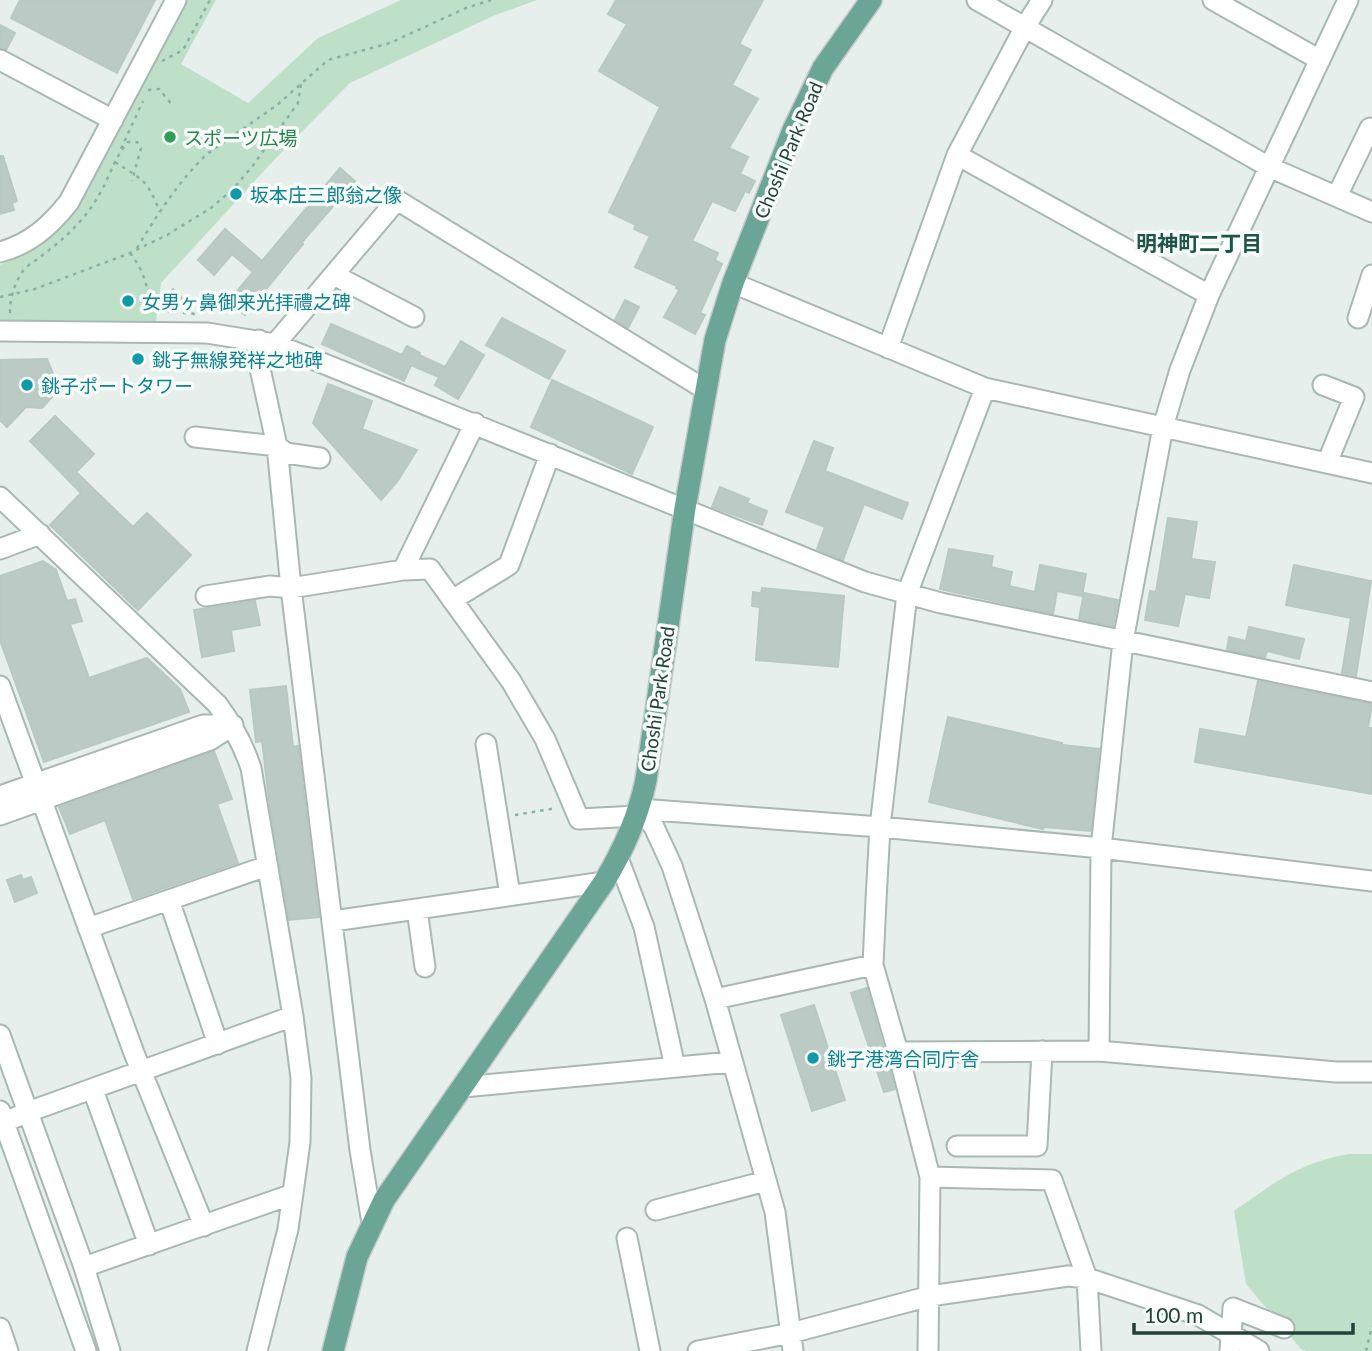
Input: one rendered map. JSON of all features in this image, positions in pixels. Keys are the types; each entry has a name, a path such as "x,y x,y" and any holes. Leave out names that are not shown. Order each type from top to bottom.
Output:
{"main road":[{"name":"Choshi Park Road","path":"333,1351 357,1257 384,1199 604,882 638,813 685,508 715,341 733,283 793,130 823,68 871,0"}],"street":[{"path":"0,252 25,243 54,221 69,202 176,0"},
{"path":"977,0 1269,167 1372,212"},
{"path":"888,348 957,155 1042,0"},
{"path":"1213,0 1320,60"},
{"path":"1098,1051 1101,848 1122,641 1163,427 1180,370 1209,295 1348,0"},
{"path":"0,60 113,120"},
{"path":"1337,196 1370,128"},
{"path":"957,155 1209,295"},
{"path":"372,1223 360,1150 277,446 259,364 267,342 334,275 397,200 706,390"},
{"path":"334,275 414,317"},
{"path":"1358,318 1372,275"},
{"path":"733,283 985,388 1372,473"},
{"path":"0,331 207,333 267,342 475,423 865,582 941,603 1372,692"},
{"path":"1323,385 1354,397 1328,463"},
{"path":"928,1351 930,1177 873,965 880,827 908,594 985,388"},
{"path":"403,570 475,423"},
{"path":"195,437 277,446 286,453 320,458"},
{"path":"452,600 509,565 550,454"},
{"path":"0,497 217,704 233,725 251,768 301,1078 300,1142 288,1229 257,1351"},
{"path":"0,549 40,534"},
{"path":"206,596 271,586 292,588 403,570 430,569 511,681 545,738 579,819 638,813 880,827 1101,848 1372,881"},
{"path":"0,686 134,1053 204,1226"},
{"path":"0,815 39,792 203,725 233,725"},
{"path":"486,744 510,895"},
{"path":"0,796 39,792"},
{"path":"638,813 654,827 672,866 715,999 775,1212 792,1342"},
{"path":"618,858 644,927 674,1068"},
{"path":"88,928 267,866"},
{"path":"333,920 604,882"},
{"path":"169,900 218,1044"},
{"path":"416,909 425,967"},
{"path":"715,999 873,965"},
{"path":"86,1351 1,1119 93,1090 293,1016"},
{"path":"0,1035 84,1267 110,1351"},
{"path":"957,1146 1037,1146 1042,1051"},
{"path":"898,1052 1098,1051 1336,1072 1372,1072"},
{"path":"463,1087 731,1062"},
{"path":"93,1090 149,1245"},
{"path":"930,1177 1052,1180 1087,1278 1091,1351"},
{"path":"656,1210 766,1181"},
{"path":"84,1267 293,1194"},
{"path":"628,1238 650,1351"},
{"path":"698,1351 792,1342 930,1296 1069,1276 1087,1278 1198,1315 1229,1342 1259,1351"},
{"path":"1229,1342 1233,1308 1284,1328"},
{"path":"0,1328 8,1351"}],"path":[{"path":"162,61 183,50 211,0"},
{"path":"137,248 160,212 207,154 277,105 328,60 390,43 458,12 492,0"},
{"path":"0,297 35,289 130,253 185,225 211,208 232,190 251,168 298,103 301,83"},
{"path":"148,90 159,89 173,106"},
{"path":"132,181 134,174 141,148 137,142 128,142 114,161 134,174 150,186 160,212"},
{"path":"130,253 142,268 148,283 150,309 195,314 195,318"},
{"path":"498,818 573,806"},
{"path":"1366,1351 1372,1325"}],"green space":[{"path":"186,0 216,0 181,64 248,103 318,38 401,0 537,0 493,16 350,83 275,159 161,283 156,321 0,320 0,265 38,246 69,215 98,170"},
{"path":"1349,1154 1372,1154 1372,1351 1306,1351 1301,1349 1246,1284 1234,1211 1301,1168"}],"building":[{"path":"20,0 155,0 117,73 11,18"},
{"path":"616,0 763,0 739,44 751,50 732,85 758,99 729,148 748,157 740,174 755,181 749,193 745,191 735,211 712,201 692,241 718,253 715,260 722,264 700,313 705,315 695,334 664,317 679,290 677,286 635,267 650,236 634,229 636,225 609,212 660,107 599,71 627,24 608,14"},
{"path":"0,25 15,33 6,50 0,48"},
{"path":"0,156 3,156 17,201 12,203 14,210 0,214"},
{"path":"340,168 355,181 302,242 245,315 228,302 253,272 232,254 214,275 198,260 225,229 262,261"},
{"path":"173,289 183,299 174,308 163,300"},
{"path":"625,300 639,307 628,328 615,320"},
{"path":"502,318 565,351 549,379 486,345"},
{"path":"331,324 402,355 407,346 445,367 461,341 484,355 458,399 435,385 439,377 411,365 404,381 322,344"},
{"path":"47,359 54,376 52,397 42,408 26,407 7,427 0,420 0,360"},
{"path":"552,380 653,427 632,474 531,427"},
{"path":"328,384 372,401 362,429 417,450 397,482 381,500 313,423"},
{"path":"55,416 94,454 76,472 133,527 147,513 191,555 138,610 50,525 81,493 30,441"},
{"path":"814,441 833,448 825,471 908,503 902,519 864,504 843,560 817,549 825,527 786,512"},
{"path":"720,487 749,499 747,503 767,511 762,525 712,507"},
{"path":"1168,518 1197,522 1191,559 1215,562 1209,598 1185,594 1178,626 1145,620 1150,591 1156,592"},
{"path":"949,549 993,556 991,567 1012,572 1009,586 1035,592 1040,565 1086,574 1082,596 1057,591 1053,614 940,589"},
{"path":"43,561 56,570 67,601 75,599 82,621 70,624 89,678 147,658 180,689 189,712 44,762 0,640 0,576"},
{"path":"1294,565 1371,581 1356,676 1342,673 1351,618 1286,605"},
{"path":"762,588 844,596 838,667 756,660 760,607 752,606 753,592 761,593"},
{"path":"1084,593 1118,600 1113,626 1079,619"},
{"path":"255,601 260,625 231,630 234,651 202,657 194,610"},
{"path":"1249,627 1304,639 1299,659 1267,651 1265,657 1227,650 1229,637 1246,641"},
{"path":"1258,681 1372,704 1368,728 1372,728 1372,794 1195,762 1200,729 1246,737"},
{"path":"286,686 293,747 298,746 319,917 289,920 262,741 256,742 250,690"},
{"path":"948,717 1062,745 1099,749 1091,831 1043,829 929,802"},
{"path":"214,751 232,799 217,804 238,863 133,899 105,820 70,834 59,807"},
{"path":"21,875 23,880 31,877 37,893 15,902 7,880"},
{"path":"867,988 895,1089 884,1092 851,993"},
{"name":"銚子港湾合同庁舎","path":"814,1005 845,1100 812,1111 781,1015"}],"place":[{"name":"スポーツ広場","path":"170,137"},
{"name":"坂本庄三郎翁之像","path":"236,194"},
{"name":"女男ヶ鼻御来光拝禮之碑","path":"128,301"},
{"name":"銚子無線発祥之地碑","path":"138,359"},
{"name":"銚子ポートタワー","path":"27,385"},
{"name":"銚子港湾合同庁舎","path":"813,1058"}],"district":[{"name":"明神町二丁目","path":"1199,242"}]}
